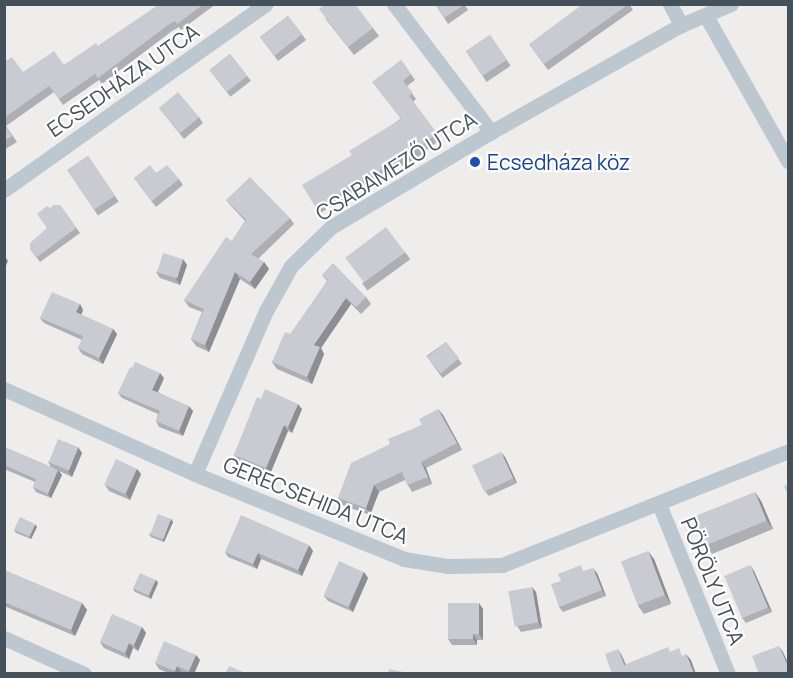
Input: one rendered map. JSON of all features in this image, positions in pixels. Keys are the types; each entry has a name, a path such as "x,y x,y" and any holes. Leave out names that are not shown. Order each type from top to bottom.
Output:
{"street":[{"name":"ECSEDHÁZA UTCA","path":"4,190 266,4"},
{"path":"394,4 491,132"},
{"path":"670,4 681,25"},
{"name":"CSABAMEZŐ UTCA","path":"195,474 266,311 291,266 331,227 491,132 681,25 731,4"},
{"path":"706,16 789,161"},
{"name":"GERECSEHIDA UTCA","path":"4,389 195,474 404,559 448,566 502,565 789,451"},
{"name":"PÖRÖLY UTCA","path":"659,504 728,674"},
{"path":"4,638 84,674"}],"building":[{"path":"160,4 204,4 177,24 175,21 168,25 98,78 95,74 59,99 49,86 4,118 4,62 12,57 23,72 54,51 64,65 96,43 98,46"},
{"path":"326,4 355,4 373,28 348,47 319,9"},
{"path":"435,4 463,4 464,5 444,18"},
{"path":"583,4 629,4 544,64 529,44"},
{"path":"288,16 302,34 275,56 260,38"},
{"path":"490,35 507,60 483,76 466,51"},
{"path":"230,54 247,76 227,92 210,70"},
{"path":"401,60 411,74 403,81 413,93 409,96 437,133 414,151 316,208 302,185 352,155 349,151 401,119 372,82"},
{"path":"178,92 199,117 180,133 159,108"},
{"path":"4,124 12,136 4,141"},
{"path":"88,156 115,196 94,210 67,170"},
{"path":"150,165 156,173 167,165 179,179 152,201 134,178"},
{"path":"250,177 290,218 251,254 264,262 250,282 235,272 205,345 191,339 204,309 184,300 226,237 232,241 246,220 226,200"},
{"path":"60,205 76,228 37,257 30,249 30,243 47,228 37,214 47,206 50,208"},
{"path":"386,227 405,252 364,282 345,258"},
{"path":"163,253 183,259 177,278 157,272"},
{"path":"333,263 366,297 356,307 346,298 314,345 320,347 307,377 272,362 285,332 290,334 328,280 322,275"},
{"path":"52,292 80,304 76,312 113,329 99,358 78,348 83,336 40,318"},
{"path":"446,342 459,358 441,373 427,357"},
{"path":"135,362 160,373 152,390 189,406 179,431 156,421 160,411 118,393 130,367 132,368"},
{"path":"265,389 298,404 288,427 284,425 266,468 234,455 257,397 261,399"},
{"path":"438,409 457,443 421,462 428,477 407,485 402,472 374,485 366,508 338,498 351,463 390,444 388,439 422,425 419,419"},
{"path":"58,439 78,447 69,470 49,462"},
{"path":"4,447 58,470 48,494 33,487 36,479 4,465"},
{"path":"501,452 513,478 484,492 472,466"},
{"path":"116,459 137,469 125,494 104,484"},
{"path":"789,484 789,497 784,486"},
{"path":"755,492 767,521 706,545 695,516"},
{"path":"158,514 171,519 163,540 150,535"},
{"path":"241,515 309,545 298,570 258,553 253,564 225,552"},
{"path":"20,517 35,524 29,537 14,530"},
{"path":"648,551 665,595 638,605 621,561"},
{"path":"339,561 364,572 348,607 324,596"},
{"path":"581,565 583,571 593,568 602,590 559,607 551,584 561,581 558,574"},
{"path":"750,565 768,607 742,618 724,576"},
{"path":"4,570 82,603 71,630 4,602"},
{"path":"140,573 156,580 149,595 133,589"},
{"path":"532,587 538,622 515,627 508,591"},
{"path":"448,603 479,603 479,634 473,634 473,639 448,639"},
{"path":"112,614 142,627 134,645 129,643 125,653 100,642"},
{"path":"164,641 196,655 189,671 177,666 175,671 155,663"},
{"path":"779,646 789,674 759,674 752,656"},
{"path":"668,647 670,652 679,648 682,656 686,654 694,674 612,674 605,654 618,649 624,665"},
{"path":"229,666 248,674 225,674"},
{"path":"389,669 408,673 388,674"}],"place":[{"name":"Ecsedháza köz","path":"475,162"}]}
